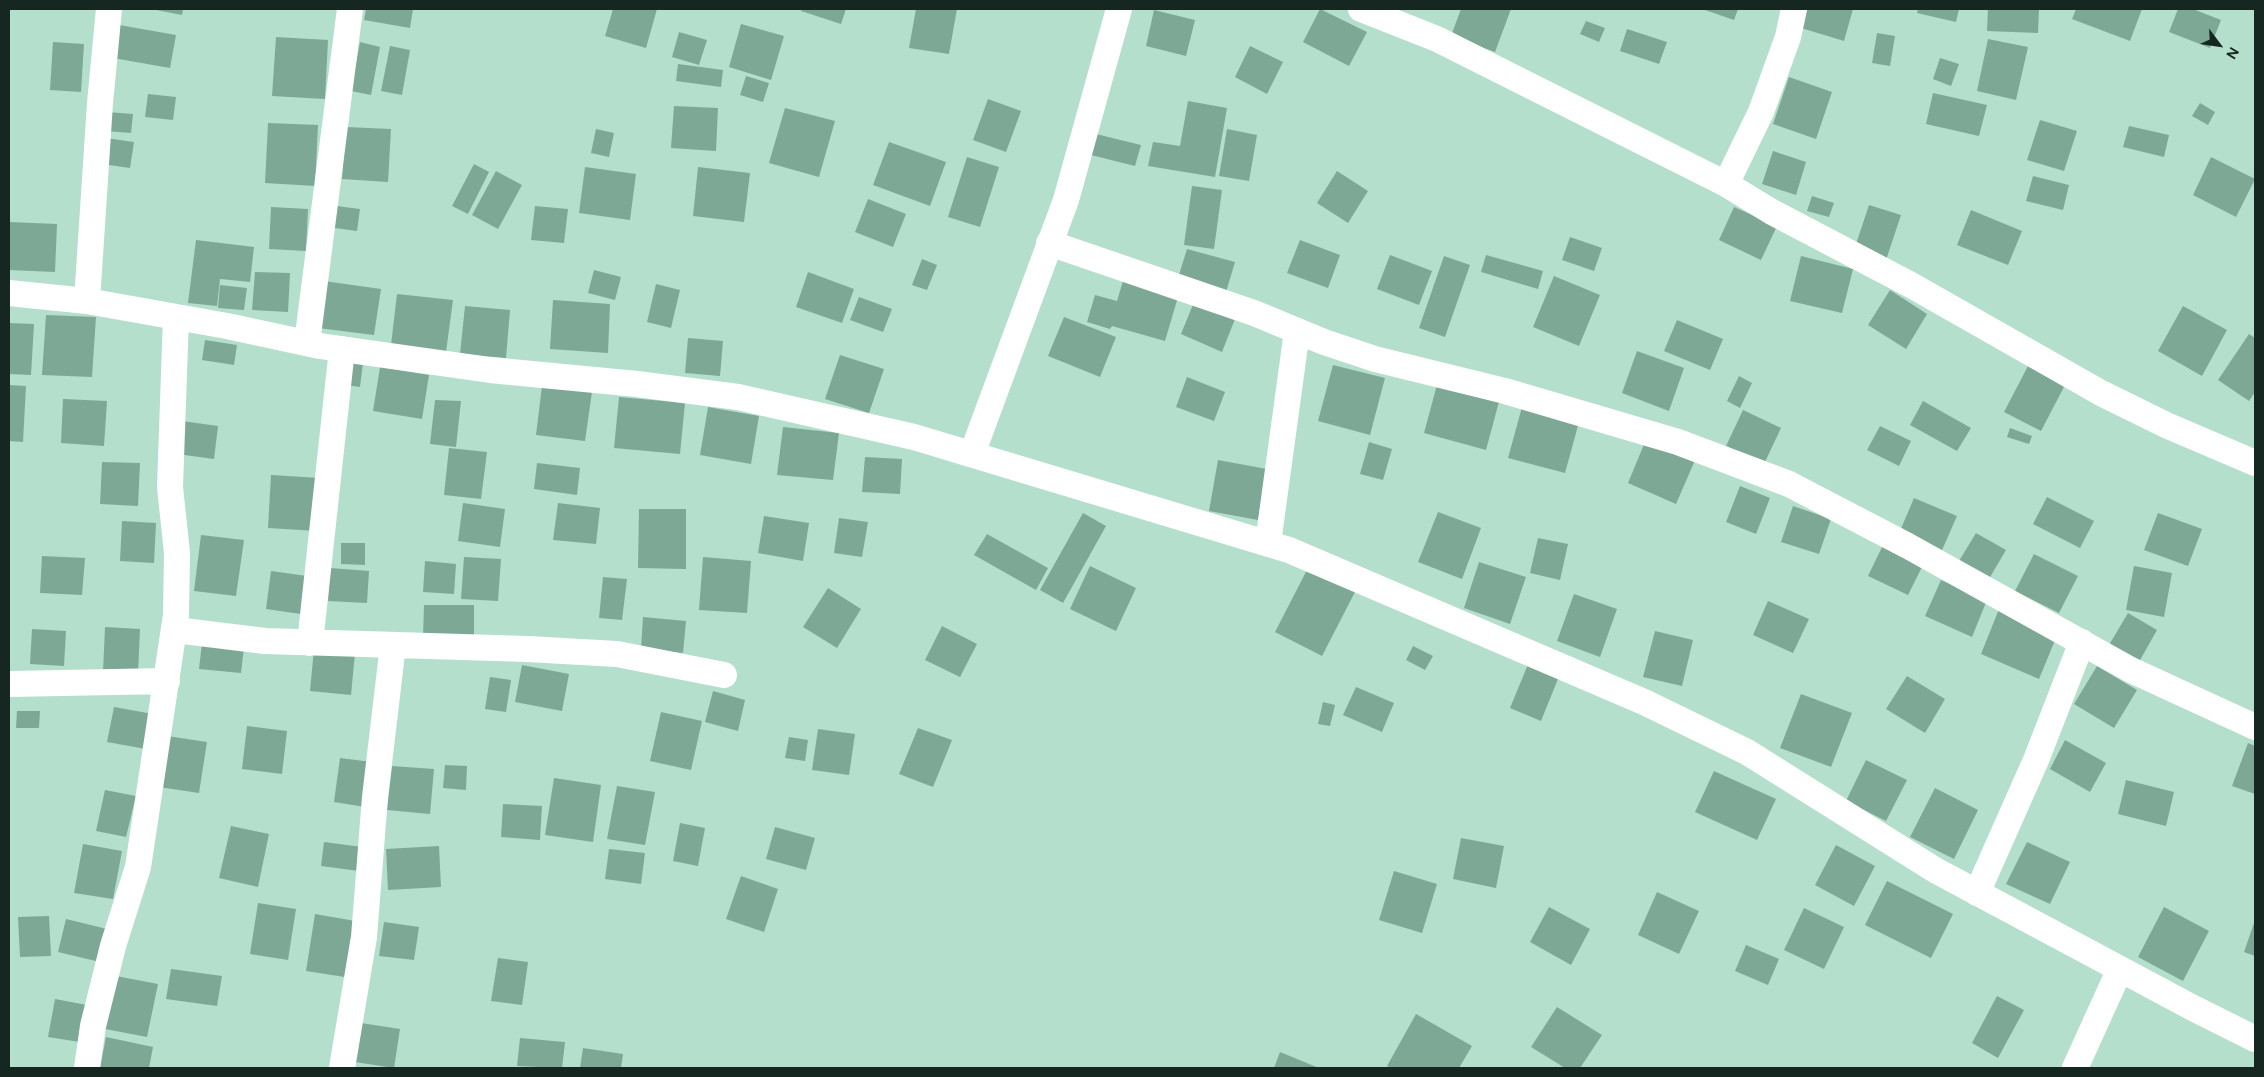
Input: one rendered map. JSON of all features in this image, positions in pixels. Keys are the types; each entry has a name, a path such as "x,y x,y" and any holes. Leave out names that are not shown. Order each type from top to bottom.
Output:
{"street":[{"path":"87,301 100,103 109,9"},
{"path":"307,343 350,9"},
{"path":"972,454 1066,200 1119,9"},
{"path":"1361,9 1437,39 1726,184 1772,212 1912,285 2101,393 2166,425 2255,463"},
{"path":"1726,184 1760,112 1788,37 1794,9"},
{"path":"1049,243 1254,313 1297,331 1375,359 1505,391 1678,442 1789,484 1908,546 2131,670 2255,727"},
{"path":"9,293 87,301 228,326 342,349 490,370 637,384 738,397 914,437 1268,543 1289,550 1644,702 1738,748 1935,870 2255,1039"},
{"path":"87,1068 93,1026 113,946 138,867 175,630 177,553 170,487 176,317"},
{"path":"1268,543 1297,331"},
{"path":"310,643 342,349"},
{"path":"175,630 265,641 617,654 724,675"},
{"path":"1977,893 2036,760 2082,642"},
{"path":"342,1068 364,937 375,797 393,645"},
{"path":"9,684 167,682"},
{"path":"2075,1068 2120,969"}],"building":[{"path":"151,9 183,9 182,15"},
{"path":"366,9 413,9 410,28 364,20"},
{"path":"613,9 657,9 646,48 605,36"},
{"path":"802,9 846,9 841,24 801,11"},
{"path":"916,9 957,9 949,54 909,48"},
{"path":"1320,9 1367,32 1349,66 1303,42"},
{"path":"1461,9 1511,9 1495,52 1451,36"},
{"path":"1702,9 1738,9 1734,20"},
{"path":"1807,9 1853,9 1844,41 1801,28"},
{"path":"1918,9 1959,9 1956,22 1917,13"},
{"path":"1988,9 2039,9 2038,33 1987,31"},
{"path":"2076,9 2142,9 2130,41 2072,19"},
{"path":"2178,9 2193,9 2221,20 2210,48 2169,32"},
{"path":"1154,10 1195,20 1186,56 1146,46"},
{"path":"1586,21 1605,28 1599,42 1580,34"},
{"path":"741,24 784,36 771,80 729,67"},
{"path":"119,25 176,35 170,68 113,58"},
{"path":"1627,29 1667,42 1659,64 1620,51"},
{"path":"679,32 707,40 699,65 672,57"},
{"path":"1877,33 1895,36 1890,66 1872,63"},
{"path":"276,37 328,40 325,99 272,96"},
{"path":"1988,39 2028,47 2016,100 1977,91"},
{"path":"53,42 84,44 81,92 50,90"},
{"path":"360,42 380,47 371,95 351,91"},
{"path":"390,46 410,50 402,95 381,91"},
{"path":"1250,46 1283,62 1267,94 1235,77"},
{"path":"1940,58 1959,64 1951,86 1933,79"},
{"path":"678,64 723,70 721,87 676,81"},
{"path":"746,76 769,83 763,102 740,95"},
{"path":"1789,77 1832,92 1816,139 1773,124"},
{"path":"1933,93 1987,105 1979,136 1926,124"},
{"path":"148,94 176,97 173,120 145,117"},
{"path":"988,99 1021,111 1006,152 973,140"},
{"path":"1188,101 1227,108 1215,177 1148,166 1153,142 1180,146"},
{"path":"2200,103 2215,112 2208,125 2192,116"},
{"path":"674,106 718,108 716,151 671,148"},
{"path":"785,108 835,121 819,177 769,163"},
{"path":"107,112 133,114 131,133 106,131"},
{"path":"2040,120 2077,131 2064,171 2027,160"},
{"path":"268,123 318,125 315,186 265,183"},
{"path":"2129,126 2169,135 2164,157 2123,147"},
{"path":"346,127 391,129 388,182 342,179"},
{"path":"596,129 614,133 609,157 591,153"},
{"path":"1227,129 1257,135 1249,181 1219,176"},
{"path":"1096,134 1141,145 1135,166 1091,155"},
{"path":"106,138 134,142 130,168 102,164"},
{"path":"889,142 946,162 930,206 873,185"},
{"path":"1773,151 1806,162 1796,195 1762,184"},
{"path":"967,157 999,167 980,227 948,217"},
{"path":"2211,157 2255,179 2236,217 2193,195"},
{"path":"474,164 489,172 468,214 452,206"},
{"path":"585,167 636,174 630,220 579,213"},
{"path":"698,167 750,173 744,222 693,216"},
{"path":"496,171 522,185 498,229 472,215"},
{"path":"1337,171 1368,191 1348,223 1317,203"},
{"path":"2033,176 2069,185 2063,210 2026,201"},
{"path":"1192,186 1222,190 1214,249 1184,245"},
{"path":"1812,196 1834,203 1829,217 1807,211"},
{"path":"868,199 906,214 893,247 855,232"},
{"path":"329,205 360,209 357,231 327,227"},
{"path":"1869,205 1901,215 1886,260 1854,250"},
{"path":"535,206 568,209 564,243 531,240"},
{"path":"271,207 308,209 306,251 269,249"},
{"path":"1734,207 1777,226 1761,260 1719,240"},
{"path":"1971,210 2022,231 2008,265 1957,245"},
{"path":"9,222 57,224 55,272 9,270"},
{"path":"1570,237 1602,248 1594,271 1562,260"},
{"path":"196,240 254,247 250,282 220,279 217,306 188,303"},
{"path":"1300,240 1340,255 1328,288 1287,273"},
{"path":"1187,249 1235,262 1226,292 1178,278"},
{"path":"1390,255 1432,271 1419,305 1377,289"},
{"path":"1486,255 1543,271 1538,289 1481,272"},
{"path":"1444,256 1470,265 1445,337 1419,328"},
{"path":"1801,256 1853,269 1842,313 1790,301"},
{"path":"922,259 937,265 927,290 912,285"},
{"path":"594,270 621,277 615,300 588,293"},
{"path":"255,272 290,273 288,312 252,310"},
{"path":"808,272 854,289 842,323 796,307"},
{"path":"1554,276 1600,295 1579,346 1533,327"},
{"path":"324,281 381,289 374,335 318,328"},
{"path":"1123,281 1178,297 1165,341 1112,326 1110,329 1087,322 1095,295 1117,301"},
{"path":"656,284 680,290 671,328 647,322"},
{"path":"220,285 247,288 244,310 218,308"},
{"path":"1890,290 1927,314 1906,349 1868,325"},
{"path":"397,294 453,300 446,352 391,345"},
{"path":"859,297 892,309 883,332 850,320"},
{"path":"553,300 610,304 608,353 550,349"},
{"path":"1194,302 1235,319 1222,352 1181,334"},
{"path":"465,306 510,310 506,358 460,354"},
{"path":"2183,306 2227,330 2202,376 2158,351"},
{"path":"46,315 96,317 92,377 42,375"},
{"path":"1064,317 1116,337 1100,377 1048,356"},
{"path":"1677,320 1723,339 1710,370 1664,351"},
{"path":"9,323 34,324 31,375 9,374"},
{"path":"2249,334 2255,338 2255,392 2249,401 2218,380"},
{"path":"688,338 723,341 720,376 685,373"},
{"path":"205,340 237,345 234,365 202,360"},
{"path":"1637,351 1684,368 1669,411 1622,393"},
{"path":"840,355 884,369 869,413 825,399"},
{"path":"349,361 363,363 360,387 345,385"},
{"path":"1333,365 1385,378 1370,435 1318,421"},
{"path":"2028,366 2065,385 2041,431 2004,412"},
{"path":"380,367 429,375 422,419 373,411"},
{"path":"1739,376 1752,383 1740,408 1727,401"},
{"path":"1187,377 1225,392 1214,421 1176,407"},
{"path":"1438,381 1500,398 1486,450 1424,433"},
{"path":"9,385 26,386 23,442 9,441"},
{"path":"542,386 592,392 585,441 536,435"},
{"path":"619,397 685,403 680,454 614,448"},
{"path":"63,399 107,401 104,446 61,443"},
{"path":"435,400 461,401 456,447 430,444"},
{"path":"1923,401 1971,428 1957,451 1910,425"},
{"path":"708,407 759,416 751,464 700,455"},
{"path":"1522,407 1579,422 1565,473 1508,458"},
{"path":"1743,410 1781,428 1764,464 1726,446"},
{"path":"182,421 218,426 214,459 177,454"},
{"path":"1880,426 1911,441 1899,466 1867,450"},
{"path":"783,427 839,433 833,480 777,475"},
{"path":"2010,428 2032,436 2029,444 2007,437"},
{"path":"1647,437 1696,458 1676,504 1628,483"},
{"path":"1369,442 1392,449 1383,480 1360,474"},
{"path":"449,448 487,452 481,499 444,495"},
{"path":"865,457 902,459 900,494 862,492"},
{"path":"1218,460 1267,469 1258,520 1209,511"},
{"path":"102,462 140,463 138,506 100,504"},
{"path":"537,463 580,468 577,495 534,489"},
{"path":"271,475 320,478 317,531 268,528"},
{"path":"1740,486 1770,498 1756,534 1726,522"},
{"path":"2047,497 2094,521 2080,548 2033,524"},
{"path":"1914,498 1957,516 1939,557 1897,538"},
{"path":"463,503 505,509 500,547 458,541"},
{"path":"558,503 600,508 596,544 553,540"},
{"path":"1793,506 1831,519 1819,554 1781,542"},
{"path":"639,509 686,509 686,569 638,568"},
{"path":"1438,512 1481,528 1462,579 1418,562"},
{"path":"1083,513 1106,526 1063,603 1040,590"},
{"path":"2158,513 2202,529 2188,566 2144,550"},
{"path":"764,516 809,523 803,561 758,553"},
{"path":"839,518 868,522 862,557 834,553"},
{"path":"122,521 156,523 154,563 120,561"},
{"path":"1976,533 2006,550 1989,579 1959,561"},
{"path":"987,534 1048,568 1036,590 974,555"},
{"path":"201,535 244,540 236,596 194,591"},
{"path":"1538,538 1568,544 1560,580 1530,573"},
{"path":"341,543 365,543 365,565 341,564"},
{"path":"1884,543 1924,563 1908,595 1868,576"},
{"path":"2034,554 2078,576 2059,613 2015,591"},
{"path":"42,556 85,558 82,595 40,593"},
{"path":"464,557 501,559 498,601 461,599"},
{"path":"703,557 751,561 747,613 699,610"},
{"path":"425,561 456,564 454,594 423,592"},
{"path":"1479,562 1526,577 1510,624 1464,608"},
{"path":"1090,566 1136,588 1116,631 1070,609"},
{"path":"2134,566 2172,573 2164,617 2126,610"},
{"path":"330,568 369,571 367,603 328,601"},
{"path":"1308,568 1355,592 1322,656 1275,632"},
{"path":"271,571 307,576 301,614 266,609"},
{"path":"603,577 627,579 622,620 599,618"},
{"path":"1941,580 1987,600 1972,637 1925,616"},
{"path":"828,588 861,609 837,648 803,627"},
{"path":"1574,594 1617,609 1600,657 1557,641"},
{"path":"1768,601 1809,619 1793,653 1753,635"},
{"path":"424,605 474,605 474,636 423,637"},
{"path":"1999,609 2058,633 2039,679 1981,654"},
{"path":"2128,613 2157,630 2139,662 2109,645"},
{"path":"643,617 686,621 683,653 641,649"},
{"path":"942,626 977,644 960,677 925,660"},
{"path":"105,627 140,629 138,674 103,672"},
{"path":"32,629 66,631 64,666 30,664"},
{"path":"1655,631 1693,640 1682,686 1643,677"},
{"path":"202,643 244,647 241,673 199,669"},
{"path":"1413,646 1433,656 1425,670 1406,660"},
{"path":"314,649 355,653 351,695 310,691"},
{"path":"1529,662 1560,674 1541,721 1510,708"},
{"path":"522,665 569,674 562,711 515,702"},
{"path":"2097,666 2137,690 2114,728 2074,704"},
{"path":"1907,676 1945,699 1925,733 1886,709"},
{"path":"490,677 511,680 506,712 485,709"},
{"path":"1356,687 1394,703 1382,732 1343,715"},
{"path":"713,691 745,700 738,731 705,722"},
{"path":"1801,694 1852,713 1831,767 1780,748"},
{"path":"1323,702 1335,705 1330,726 1318,724"},
{"path":"114,707 153,714 146,749 107,742"},
{"path":"17,711 40,711 39,728 16,728"},
{"path":"661,712 702,721 691,770 650,761"},
{"path":"247,726 287,731 282,774 242,769"},
{"path":"918,728 952,740 933,787 899,774"},
{"path":"818,729 855,734 849,775 812,770"},
{"path":"167,736 207,742 199,793 159,787"},
{"path":"789,737 808,740 805,761 785,758"},
{"path":"2065,740 2106,763 2090,792 2050,769"},
{"path":"2248,743 2255,746 2255,794 2232,786"},
{"path":"340,758 372,762 365,807 334,802"},
{"path":"1866,760 1907,780 1886,821 1846,801"},
{"path":"445,765 467,766 466,790 443,788"},
{"path":"392,766 434,769 430,814 387,810"},
{"path":"1714,771 1776,799 1757,840 1695,812"},
{"path":"554,778 601,785 593,842 545,835"},
{"path":"2126,780 2174,792 2166,826 2118,814"},
{"path":"617,786 655,792 645,845 607,839"},
{"path":"1935,788 1978,810 1954,859 1910,837"},
{"path":"105,790 136,796 126,837 96,831"},
{"path":"503,804 542,806 540,840 501,837"},
{"path":"680,823 705,828 698,866 673,861"},
{"path":"231,826 269,834 258,887 219,878"},
{"path":"775,827 815,838 806,870 766,859"},
{"path":"1461,838 1504,846 1496,888 1453,879"},
{"path":"324,842 362,847 359,871 321,866"},
{"path":"2027,842 2070,862 2050,904 2006,884"},
{"path":"83,844 122,851 113,899 74,893"},
{"path":"1836,845 1875,866 1854,906 1815,885"},
{"path":"439,846 441,887 388,890 386,849"},
{"path":"609,849 645,853 641,884 605,879"},
{"path":"1394,871 1437,884 1422,933 1379,920"},
{"path":"741,876 778,889 764,932 726,919"},
{"path":"1887,881 1953,914 1931,958 1865,925"},
{"path":"1657,892 1699,911 1679,954 1638,935"},
{"path":"258,903 296,909 288,960 250,954"},
{"path":"1549,907 1590,929 1571,965 1530,942"},
{"path":"2164,907 2209,931 2183,981 2138,957"},
{"path":"1804,908 1844,927 1824,969 1784,950"},
{"path":"315,914 361,922 351,978 306,971"},
{"path":"49,916 51,956 20,957 18,917"},
{"path":"66,919 107,929 100,962 58,952"},
{"path":"2255,920 2255,956 2244,952"},
{"path":"384,922 419,927 414,960 379,956"},
{"path":"1746,945 1779,959 1768,985 1735,971"},
{"path":"498,958 528,962 522,1005 491,1001"},
{"path":"171,969 222,976 217,1006 166,999"},
{"path":"116,976 158,984 147,1037 105,1029"},
{"path":"1997,996 2024,1010 1998,1058 1972,1043"},
{"path":"55,999 87,1005 80,1042 48,1037"},
{"path":"1557,1007 1602,1035 1580,1068 1565,1068 1531,1047"},
{"path":"1416,1014 1472,1046 1459,1068 1391,1068 1387,1066"},
{"path":"361,1023 400,1029 394,1068 355,1062"},
{"path":"106,1037 153,1047 149,1068 100,1068"},
{"path":"520,1038 565,1042 562,1068 517,1066"},
{"path":"583,1048 623,1054 621,1068 580,1068"},
{"path":"1280,1052 1319,1068 1274,1068"}]}
